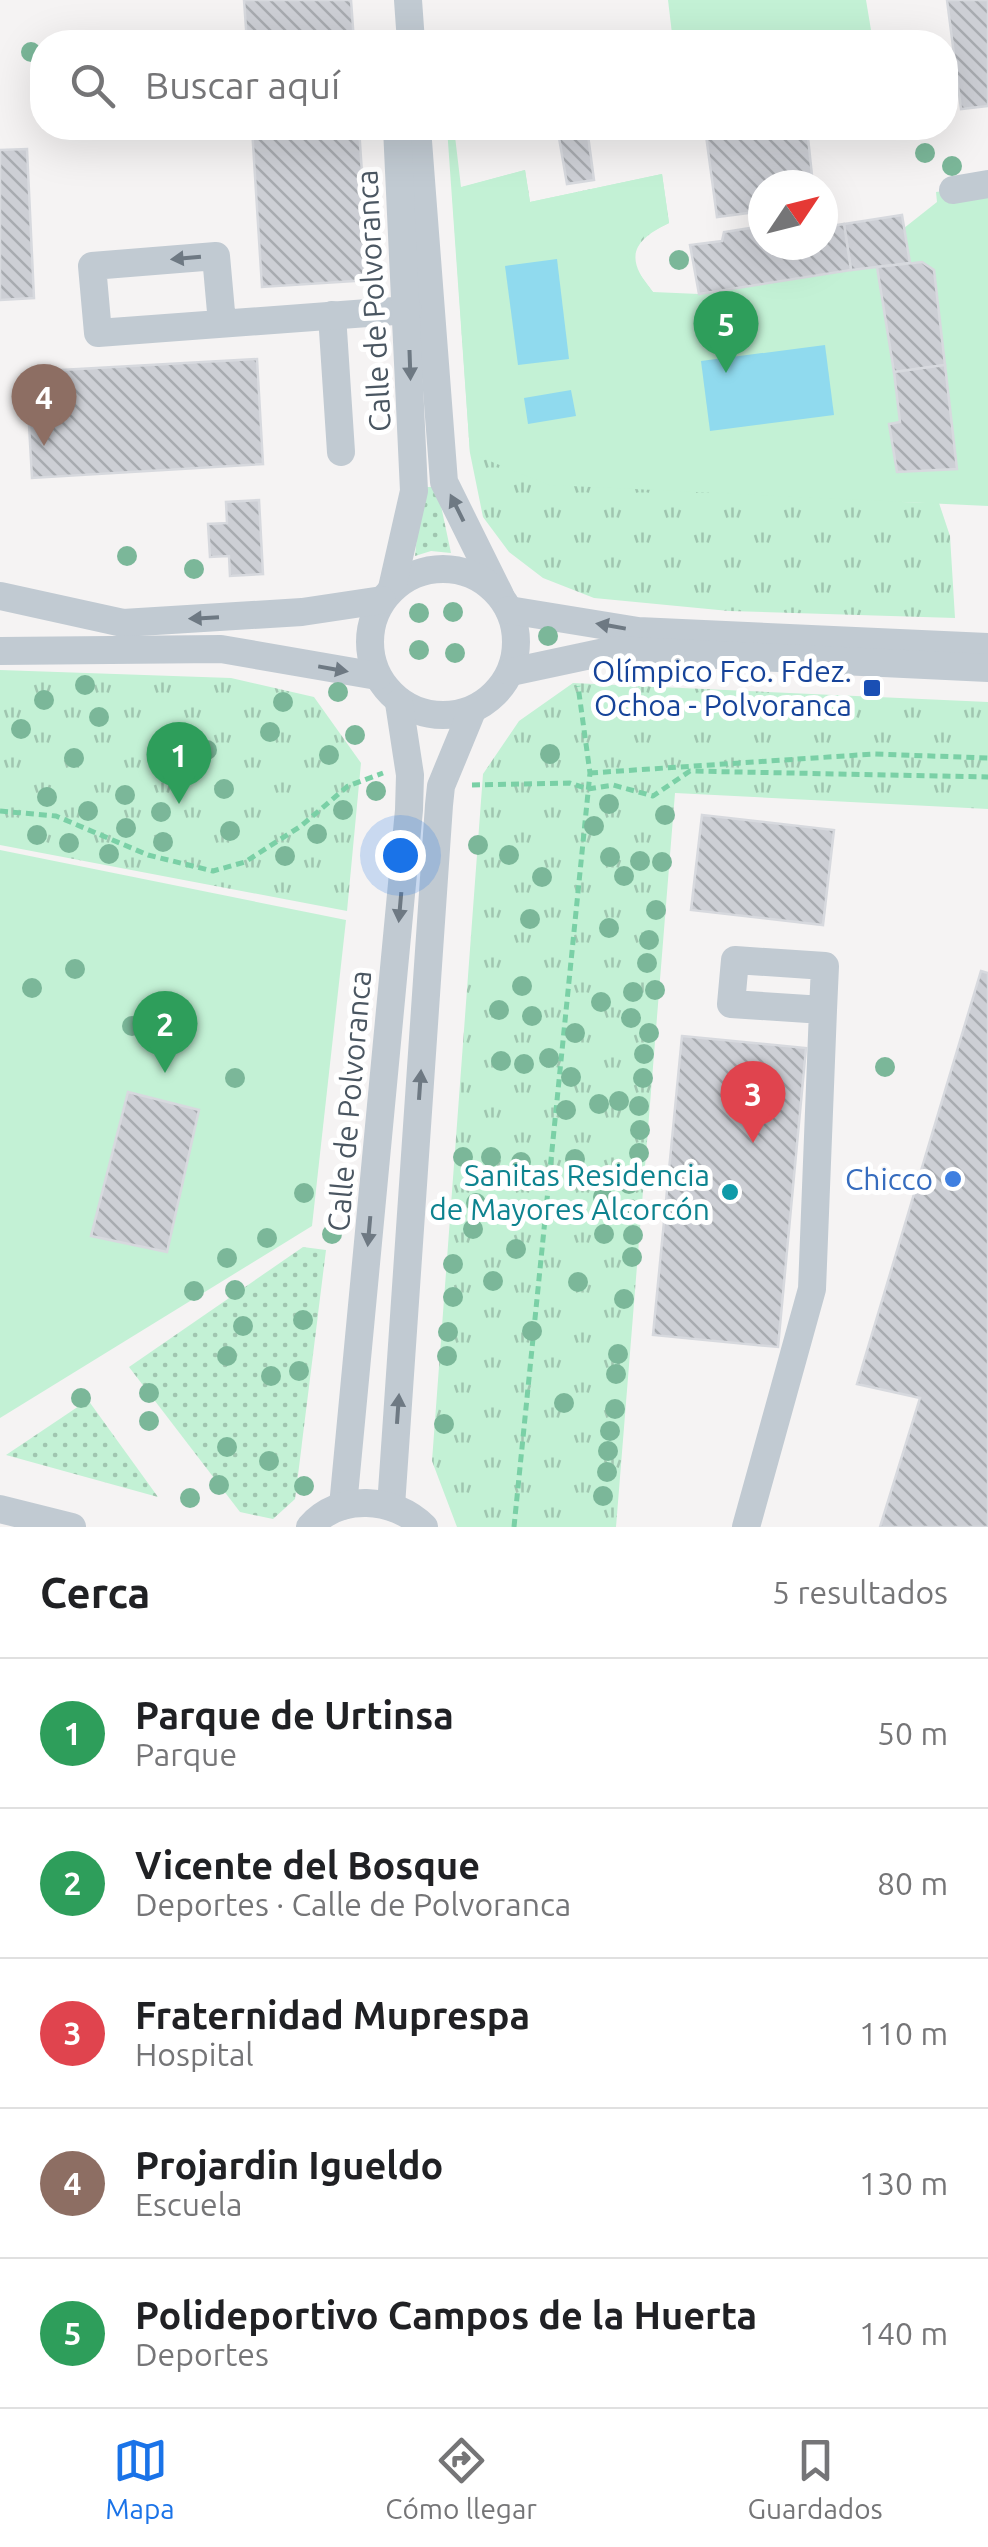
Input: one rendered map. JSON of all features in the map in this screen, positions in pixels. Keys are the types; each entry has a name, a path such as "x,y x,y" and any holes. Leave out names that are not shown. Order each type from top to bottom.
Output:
{"street":[{"path":"390,0 391,30"},
{"path":"408,0 410,30"},
{"name":"Calle de Polvoranca","path":"387,594 414,491 398,140"},
{"name":"Calle de Polvoranca","path":"418,140 444,482 505,602"},
{"path":"953,190 988,184"},
{"path":"222,322 216,256 92,266 98,333 408,310"},
{"path":"332,316 341,452"},
{"path":"432,568 458,570 481,579 505,602 516,634 510,672 493,697 472,711 436,716 400,703 377,676 369,633 387,594 410,575 432,568"},
{"path":"0,596 123,623 302,612 387,594"},
{"path":"505,602 638,631 988,647"},
{"path":"0,651 221,649 377,676"},
{"path":"510,672 614,650 988,668"},
{"name":"Calle de Polvoranca","path":"343,1506 407,830 410,776 400,703"},
{"path":"391,1506 441,786 472,711"},
{"path":"746,1527 812,1289 824,1010"},
{"path":"310,1527 343,1506 367,1502 391,1506 424,1527"},
{"path":"0,1509 67,1526"}],"path":[{"path":"514,1527 590,773 574,658"},
{"path":"590,773 874,754 988,758"},
{"path":"441,786 570,783 588,789 613,784 654,796 690,772 988,777"},
{"path":"0,811 56,816 148,855 213,871 246,862 301,826 348,786 373,774 410,776"}],"green space":[{"path":"668,0 866,0 871,30 672,30"},
{"path":"448,140 455,140 461,187 525,170 530,202 662,174 669,223 645,235 627,257 653,292 699,294 851,270 937,202 936,192 988,185 988,506 549,485 470,453"},
{"path":"525,170 530,202 662,174 669,223 647,237 636,252 644,280 653,292 903,502 939,503 950,536 955,618 729,611 594,598 543,578 509,552 483,517 470,453 452,190"},
{"path":"422,487 437,487 451,553 431,551 415,556"},
{"path":"0,670 231,678 314,697 361,763 347,911 0,845"},
{"path":"573,683 988,702 988,809 675,793 616,1527 457,1527 432,1461 483,774 519,721"},
{"path":"0,850 346,920 312,1226 0,1418"},
{"path":"303,1247 326,1250 295,1499 273,1519 240,1512 129,1367"},
{"path":"88,1400 158,1497 6,1455"}],"water":[{"path":"557,259 569,359 518,365 505,266"},
{"path":"825,345 834,415 710,431 701,361"},
{"path":"571,390 576,416 528,424 524,398"}],"building":[{"path":"244,0 351,0 353,30 246,30"},
{"path":"947,0 988,0 988,106 961,109 958,30 951,30"},
{"path":"253,140 360,140 369,280 262,287"},
{"path":"559,140 589,140 594,180 567,184"},
{"path":"707,140 808,140 811,170 748,170 748,213 717,217"},
{"path":"27,149 34,298 0,300 0,150"},
{"path":"902,215 910,263 851,270 844,224"},
{"path":"844,224 851,270 699,294 690,245 722,241 724,232 748,228 748,260 838,260 838,225"},
{"path":"922,262 934,270 945,365 894,372 877,267"},
{"path":"257,359 263,464 32,478 26,372"},
{"path":"945,365 957,469 897,472 889,424 900,422 894,372"},
{"path":"259,500 263,574 230,576 229,556 210,557 208,524 227,523 226,502"},
{"path":"702,815 834,830 823,925 691,910"},
{"name":"Chicco","path":"981,971 988,973 988,1527 880,1527 920,1398 857,1384"},
{"name":"Sanitas Residencia de Mayores Alcorcón","path":"682,1036 806,1048 778,1347 653,1335"},
{"path":"128,1092 199,1110 167,1252 91,1236"}],"place":[{"name":"Polideportivo Campos de la Huerta","path":"726,373"},
{"name":"Projardin Igueldo","path":"44,446"},
{"name":"Olímpico Fco. Fdez. Ochoa - Polvoranca","path":"872,688"},
{"name":"Parque de Urtinsa","path":"179,804"},
{"name":"Vicente del Bosque","path":"165,1073"},
{"name":"Fraternidad Muprespa","path":"753,1143"},
{"name":"Chicco","path":"953,1179"},
{"name":"Sanitas Residencia de Mayores Alcorcón","path":"730,1192"}]}
